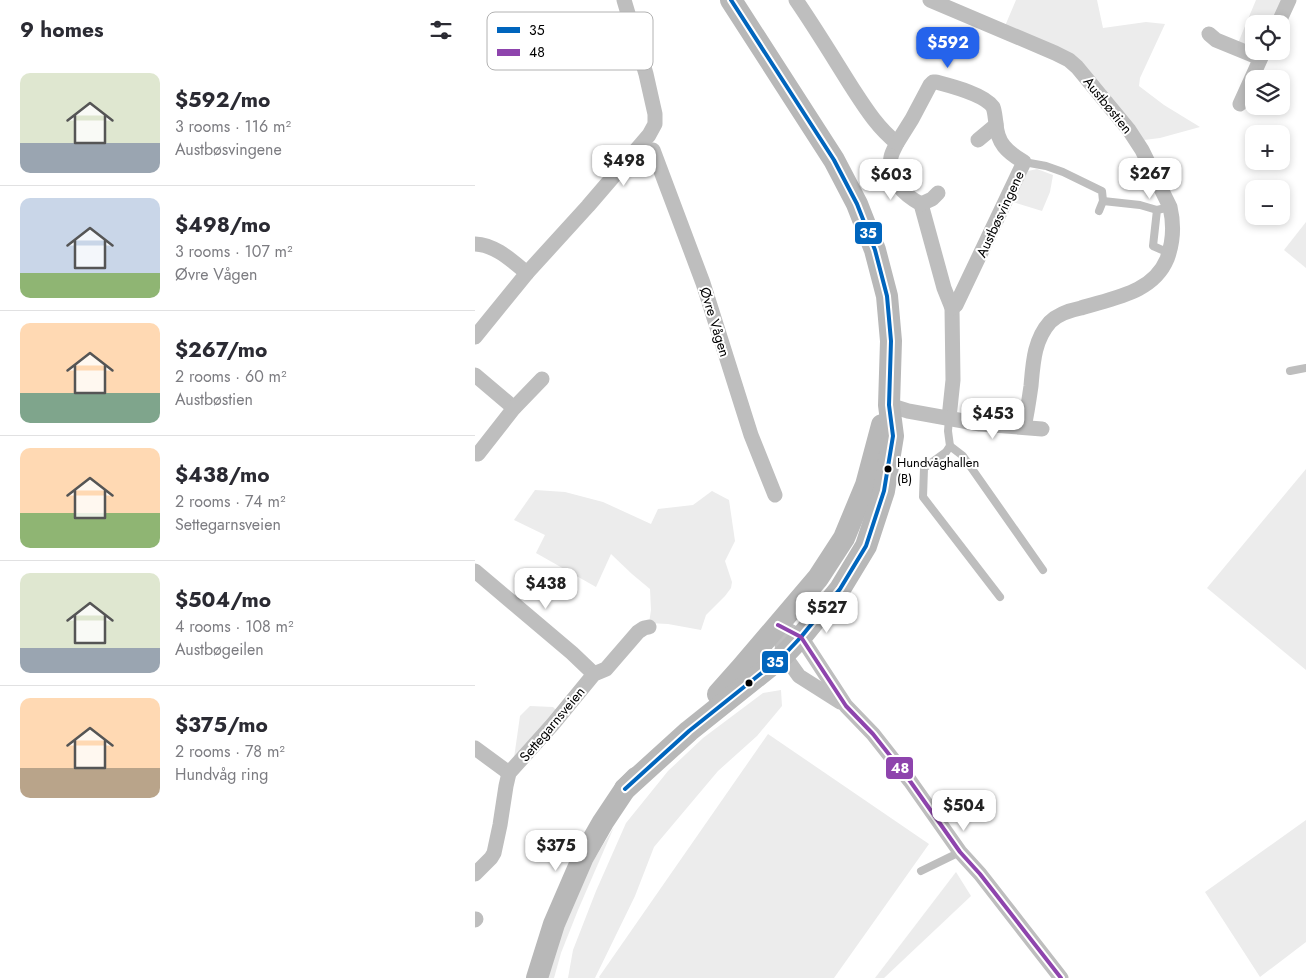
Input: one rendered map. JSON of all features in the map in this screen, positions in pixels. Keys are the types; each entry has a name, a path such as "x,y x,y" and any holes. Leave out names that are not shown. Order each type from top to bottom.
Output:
{"main road":[{"path":"625,789 689,730 784,655 840,589 866,546 884,491 893,436 889,405 891,341 887,296 875,250 857,204 833,160 731,0"},
{"path":"537,978 554,924 583,856 625,789 742,668 818,578 844,538 866,485 889,405"}],"street":[{"path":"796,0 873,118 882,130 897,143"},
{"name":"Austbøstien","path":"930,0 1055,53 1069,60 1077,67 1129,130 1142,150 1163,208 1173,226 1171,245 1164,266 1154,279 1140,289 1068,311 1051,320 1040,336 1033,358 1024,427"},
{"path":"1282,15 1289,0"},
{"path":"1209,34 1216,40 1245,49"},
{"path":"1240,104 1260,60"},
{"path":"475,337 527,273 649,135 655,124 655,114 643,70"},
{"name":"Austbøsvingene","path":"921,204 901,190 894,180 890,164 891,156 897,143 930,85 936,82 966,91 986,100 995,112 996,132 999,140 1007,150 1024,162 956,305 952,308"},
{"path":"978,140 996,125"},
{"name":"Øvre Vågen","path":"653,150 703,283 751,435 775,495"},
{"path":"938,194 921,204 944,288 952,308 953,380 949,418"},
{"path":"475,244 493,249 508,257 527,273"},
{"path":"475,375 514,408"},
{"path":"478,454 514,408 542,380"},
{"path":"889,405 908,411 981,424 1042,429"},
{"name":"Settegarnsveien","path":"475,571 594,674"},
{"path":"778,625 801,637 846,706 889,754 960,852 1061,978"},
{"path":"778,625 784,655 799,676 846,706"},
{"name":"Settegarnsveien","path":"475,874 494,853 509,773 594,674 607,669 639,632 649,627"},
{"name":"Settegarnsveien","path":"475,748 509,773"}],"lane":[{"path":"1024,162 1047,166 1102,191 1103,201 1099,211"},
{"path":"1103,201 1163,208"},
{"path":"1290,371 1306,368"},
{"path":"949,418 950,446 946,452 924,468 923,497 1000,597"},
{"path":"950,446 963,456 1043,570"},
{"path":"921,871 960,852"}],"shaded area":[{"path":"1016,0 1097,0 1103,28 1146,22 1165,24 1140,78 1139,86 1164,105 1200,127 1160,138 1144,140 1107,94 1005,26"},
{"path":"1256,0 1282,0 1276,15 1250,15"},
{"path":"1245,26 1245,45 1238,43"},
{"path":"1037,169 1053,175 1050,192 1042,211 1013,202 1028,171"},
{"path":"1306,222 1306,268 1284,250"},
{"path":"1306,469 1306,670 1207,588"},
{"path":"535,490 565,492 603,502 651,524 658,509 693,505 712,491 729,500 735,541 725,561 732,582 731,588 706,615 701,630 668,624 649,623 651,610 650,589 611,554 596,587 536,553 545,535 514,520"},
{"path":"781,690 782,706 757,736 718,771 654,847 635,896 595,978 568,978 573,950 626,823 668,771 703,738 763,693"},
{"path":"530,706 553,707 557,711 514,758 520,716"},
{"path":"768,734 929,844 834,978 600,978 599,977"},
{"path":"1306,820 1306,942 1260,977 1205,892"},
{"path":"614,827 578,910 561,953 554,978 546,978 565,921 587,871"},
{"path":"956,872 971,896 884,978 875,978"}],"transit line":[{"name":"35","path":"625,789 689,731 784,655 840,589 866,546 884,491 893,436 889,405 891,341 887,296 875,250 857,204 834,160 731,0"},
{"name":"48","path":"778,625 801,637 846,706 873,734 910,781 960,852 980,874 1061,978"}],"place":[{"name":"Hundvåghallen (B)","path":"888,469"}]}
